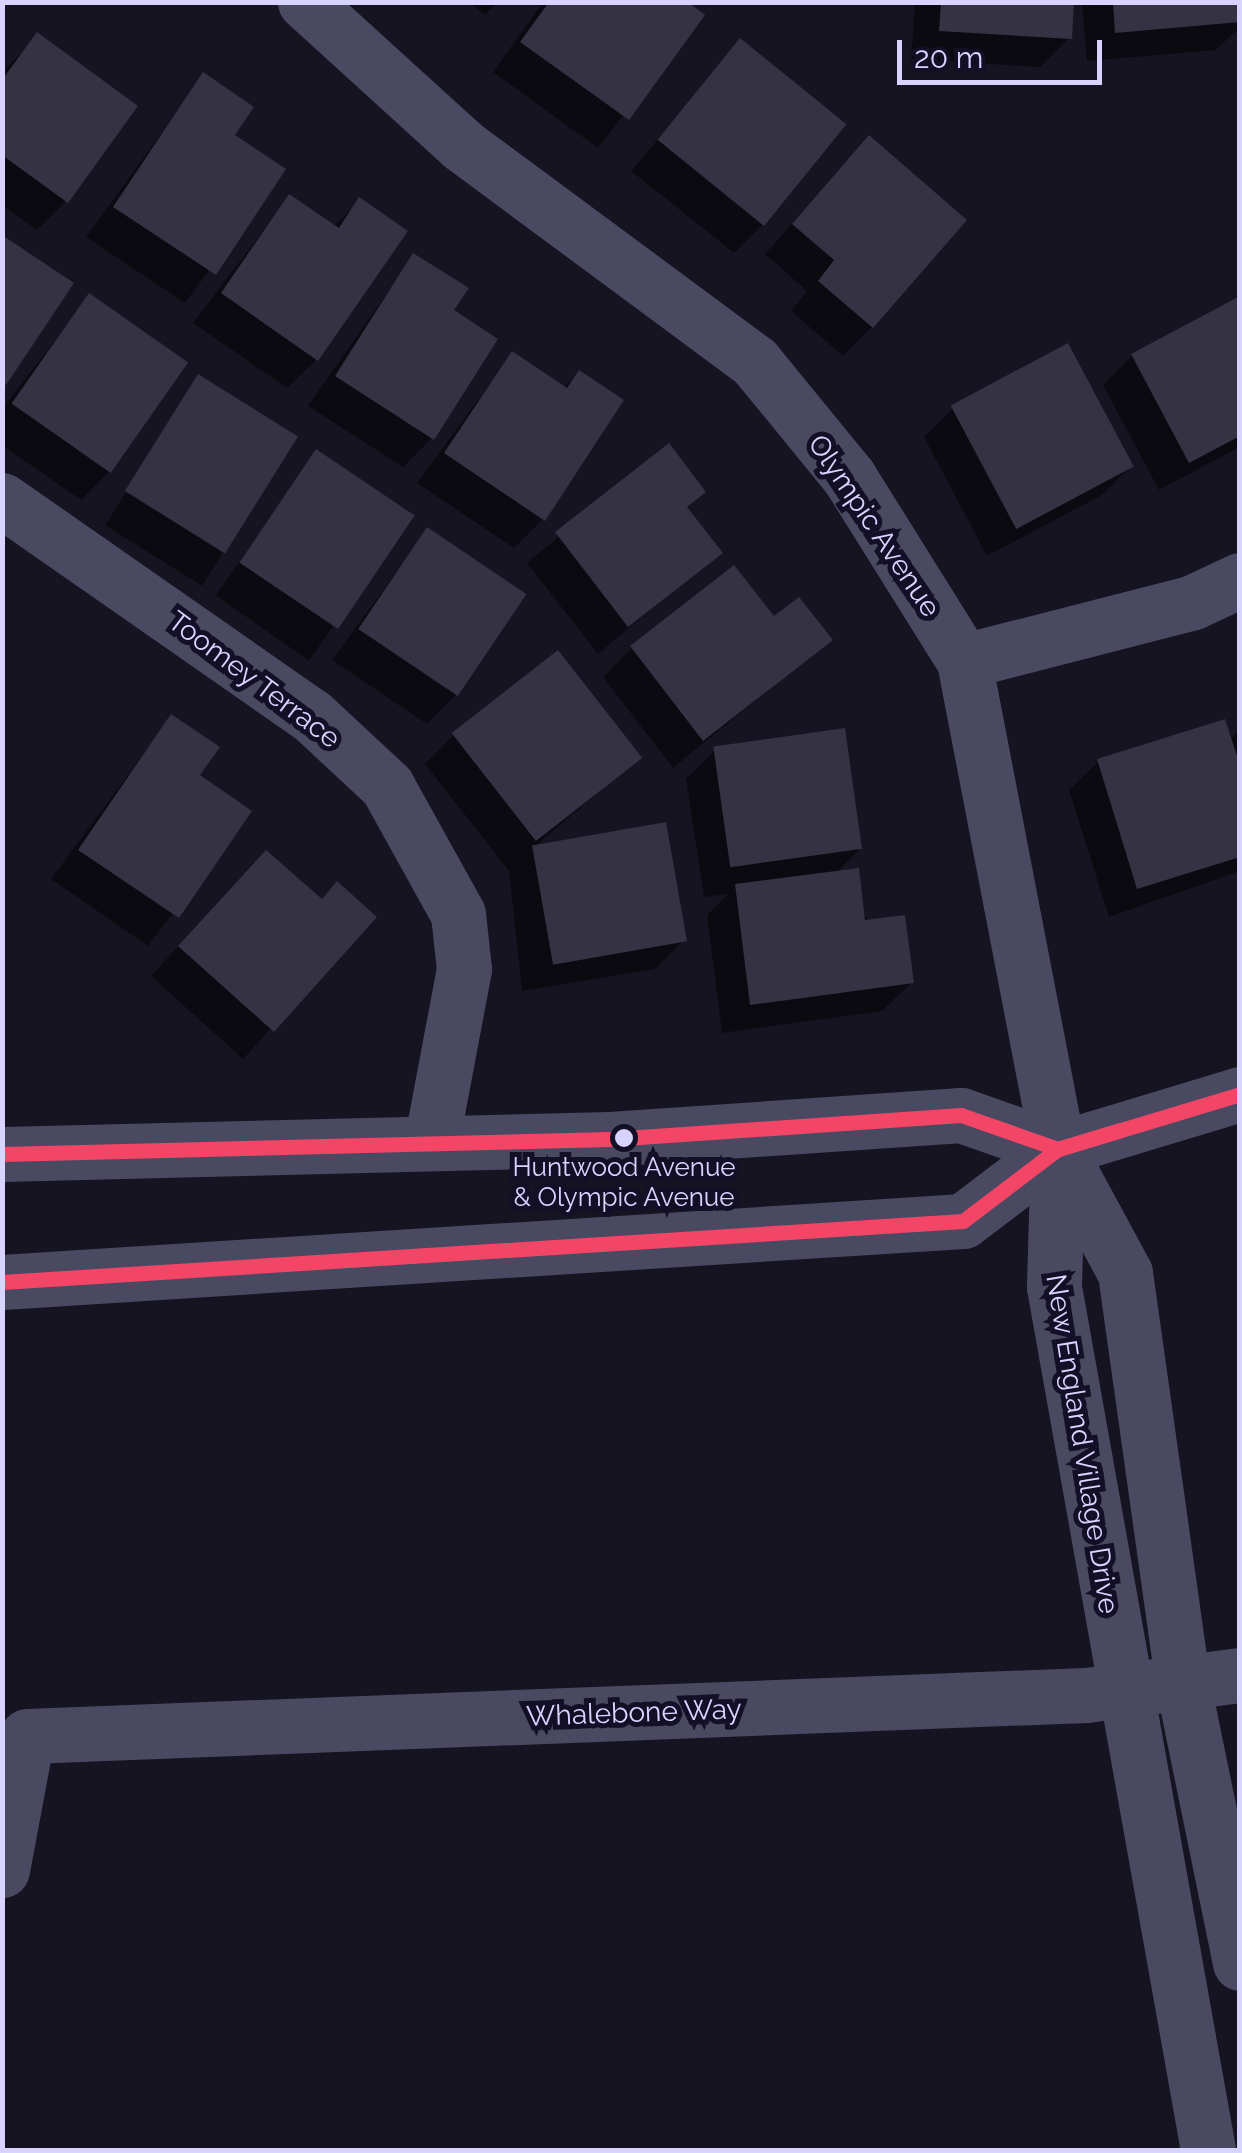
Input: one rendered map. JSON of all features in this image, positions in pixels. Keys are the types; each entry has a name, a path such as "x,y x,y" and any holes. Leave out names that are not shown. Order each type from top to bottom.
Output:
{"street":[{"name":"Olympic Avenue","path":"304,2 462,145 755,362 849,478 964,661 1058,1149"},
{"name":"Toomey Terrace","path":"2,500 312,716 387,786 449,890 464,969 432,1143"},
{"path":"964,661 1193,602 1240,580"},
{"path":"2,1282 963,1221 1058,1149 1240,1094"},
{"path":"2,1154 432,1143 961,1116 1058,1149 1125,1272 1182,1680 1240,1963"},
{"name":"New England Village Drive","path":"1058,1149 1054,1287 1120,1688 1208,2150"},
{"name":"Whalebone Way","path":"2,1870 15,1736 1120,1688 1240,1675"}],"building":[{"path":"549,2 688,2 705,15 629,120 520,42"},
{"path":"941,2 1074,2 1072,39 939,31"},
{"path":"1113,2 1240,2 1240,22 1115,33"},
{"path":"37,32 138,106 68,203 2,155 2,80"},
{"path":"740,38 846,124 764,226 658,140"},
{"path":"203,72 254,107 235,135 286,169 216,275 113,207"},
{"path":"869,135 967,220 873,328 818,281 834,260 792,224"},
{"path":"289,194 339,228 359,197 408,231 318,361 221,293"},
{"path":"2,235 74,283 6,385 2,383"},
{"path":"413,253 469,288 454,310 498,339 434,440 335,376"},
{"path":"89,293 188,362 111,473 12,404"},
{"path":"1240,296 1240,436 1189,463 1131,354"},
{"path":"1068,343 1134,467 1016,529 951,405"},
{"path":"512,351 567,388 579,370 624,400 545,521 444,453"},
{"path":"198,374 298,437 225,554 125,491"},
{"path":"669,443 706,492 687,507 723,553 628,627 555,532"},
{"path":"316,449 415,516 338,629 239,563"},
{"path":"427,527 526,594 458,696 358,629"},
{"path":"734,565 774,616 799,597 833,640 703,741 630,646"},
{"path":"558,650 642,758 536,841 452,733"},
{"path":"171,714 220,747 200,775 252,811 179,918 78,850"},
{"path":"1225,719 1240,765 1240,857 1137,889 1097,759"},
{"path":"845,728 862,849 730,867 713,747"},
{"path":"666,822 687,941 553,965 532,846"},
{"path":"266,850 322,899 337,881 377,917 274,1032 178,946"},
{"path":"859,868 865,920 905,915 914,983 750,1005 735,884"}],"transit line":[{"path":"2,1282 963,1221 1058,1149 1240,1094"},
{"path":"2,1154 610,1139 961,1115 1058,1149 1120,1130"}],"place":[{"name":"Huntwood Avenue & Olympic Avenue","path":"624,1138"}]}
